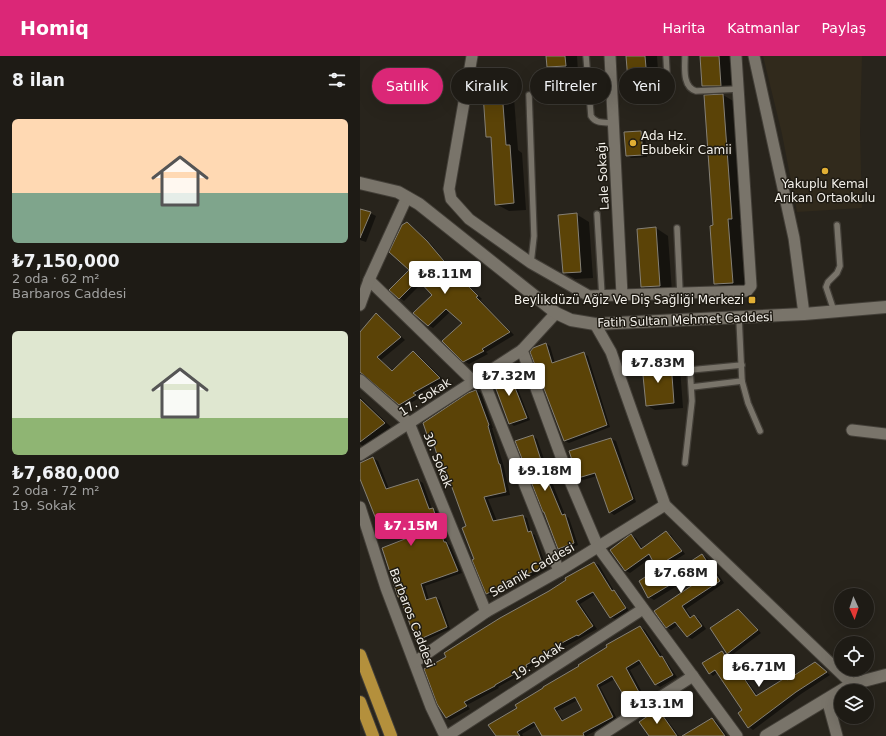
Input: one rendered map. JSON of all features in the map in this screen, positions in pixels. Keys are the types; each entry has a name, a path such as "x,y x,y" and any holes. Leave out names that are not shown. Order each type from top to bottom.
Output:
{"highway":[{"path":"360,655 391,736"},
{"path":"360,702 373,736"}],"main road":[{"name":"Fatih Sultan Mehmet Caddesi","path":"360,183 398,192 407,197 444,223 556,312 571,320 595,324 739,318 886,307"},
{"path":"852,684 886,675"},
{"path":"766,736 834,695"}],"street":[{"path":"472,56 449,189 451,199 469,219 531,263 589,296 747,291 751,286 736,56"},
{"name":"Lale Sokağı","path":"610,56 622,295"},
{"path":"754,56 794,238 804,314"},
{"path":"360,305 369,280 407,197"},
{"path":"369,280 478,379 559,571"},
{"name":"17. Sokak","path":"360,455 522,350 556,312"},
{"path":"595,324 611,352 665,505 852,684"},
{"path":"522,350 570,482 598,547 737,736"},
{"name":"30. Sokak","path":"360,380 408,423 486,612"},
{"path":"852,430 886,434"},
{"name":"Selanik Caddesi","path":"415,662 486,612 559,571 665,505"},
{"name":"Barbaros Caddesi","path":"360,507 386,588 431,707 446,736"},
{"name":"19. Sokak","path":"446,736 643,609"},
{"path":"600,736 693,676"},
{"path":"827,699 837,736"}],"lane":[{"path":"586,56 591,116 599,122 613,123"},
{"path":"666,56 667,68"},
{"path":"685,56 686,83 692,90 738,89"},
{"path":"529,94 534,236 531,263"},
{"path":"597,214 602,296"},
{"path":"834,312 826,287 828,282 837,273 840,266 837,226"},
{"path":"677,228 680,293"},
{"path":"739,318 742,381 748,403 760,431"},
{"path":"685,463 692,401 690,370 742,365"},
{"path":"692,386 742,381"}],"shaded area":[{"path":"763,56 862,56 860,132 862,208 797,212 782,134"}],"building":[{"path":"546,56 565,56 566,66 547,67"},
{"path":"626,56 645,56 646,68 627,68"},
{"path":"700,56 719,56 721,86 702,86"},
{"path":"723,94 732,219 728,219 733,283 714,284 710,226 713,225 704,95"},
{"path":"484,104 503,104 506,145 510,145 514,203 495,205 491,137 486,137"},
{"name":"Ada Hz. Ebubekir Camii","path":"641,131 643,155 626,156 624,132"},
{"path":"360,209 371,212 360,238"},
{"path":"577,213 581,272 563,273 558,215"},
{"path":"407,222 427,241 449,267 478,296 476,297 510,332 482,349 484,351 463,362 442,341 462,323 446,309 428,326 413,313 432,295 418,280 399,299 389,290 409,270 389,252 402,225"},
{"path":"656,227 660,286 641,287 637,229"},
{"path":"376,313 401,337 377,357 392,371 413,351 440,378 413,393 416,395 399,405 360,372 360,332"},
{"path":"546,343 552,363 584,352 607,425 564,441 530,352 533,348"},
{"path":"671,362 674,403 646,406 642,365"},
{"path":"508,370 527,418 509,424 492,378 499,373"},
{"path":"476,390 489,425 488,426 500,464 506,492 484,497 493,521 523,515 528,532 531,531 543,566 486,594 472,560 474,559 462,528 466,526 450,482 446,484 434,445 431,446 423,423 468,393"},
{"path":"360,399 385,423 360,442"},
{"path":"533,435 547,479 562,515 565,514 574,543 558,549 515,441"},
{"path":"611,438 633,499 609,513 595,473 578,478 569,451"},
{"path":"373,457 386,489 418,479 429,509 433,508 444,542 446,542 458,571 421,584 426,600 436,597 447,627 416,641 400,597 398,597 382,548 410,537 405,520 380,529 360,479 360,463"},
{"path":"666,531 682,551 656,567 649,554 625,571 610,550 631,534 641,549"},
{"path":"702,554 720,581 682,606 690,618 694,615 702,626 687,637 675,622 666,628 654,611 706,576 700,567 648,598 639,581 654,571 660,581"},
{"path":"594,562 612,591 614,590 626,608 610,618 593,592 576,601 593,626 578,636 577,635 558,645 559,647 526,665 527,667 495,686 464,702 467,706 446,718 437,704 424,669 446,657 444,653 500,618 549,591 566,580 565,578"},
{"path":"738,609 758,630 727,654 710,628"},
{"path":"640,626 660,657 662,656 673,675 655,685 639,660 626,668 640,694 627,701 612,676 597,685 613,717 583,733 584,736 542,736 534,722 517,732 520,736 496,736 488,725 517,708 515,705 579,666 578,665 607,647 606,645","holes":["575,697 582,710 562,721 554,708"]},
{"path":"722,651 734,670 737,668 756,696 785,678 787,680 815,662 827,672 796,692 748,728 738,713 742,710 715,670 709,674 702,663"},
{"path":"658,709 677,736 649,736 639,722"},
{"path":"712,718 725,736 682,736"}],"place":[{"name":"Ada Hz. Ebubekir Camii","path":"633,143"},
{"name":"Yakuplu Kemal Arıkan Ortaokulu","path":"825,171"},
{"name":"Beylikdüzü Ağiz Ve Diş Sağliği Merkezi","path":"752,300"}]}
